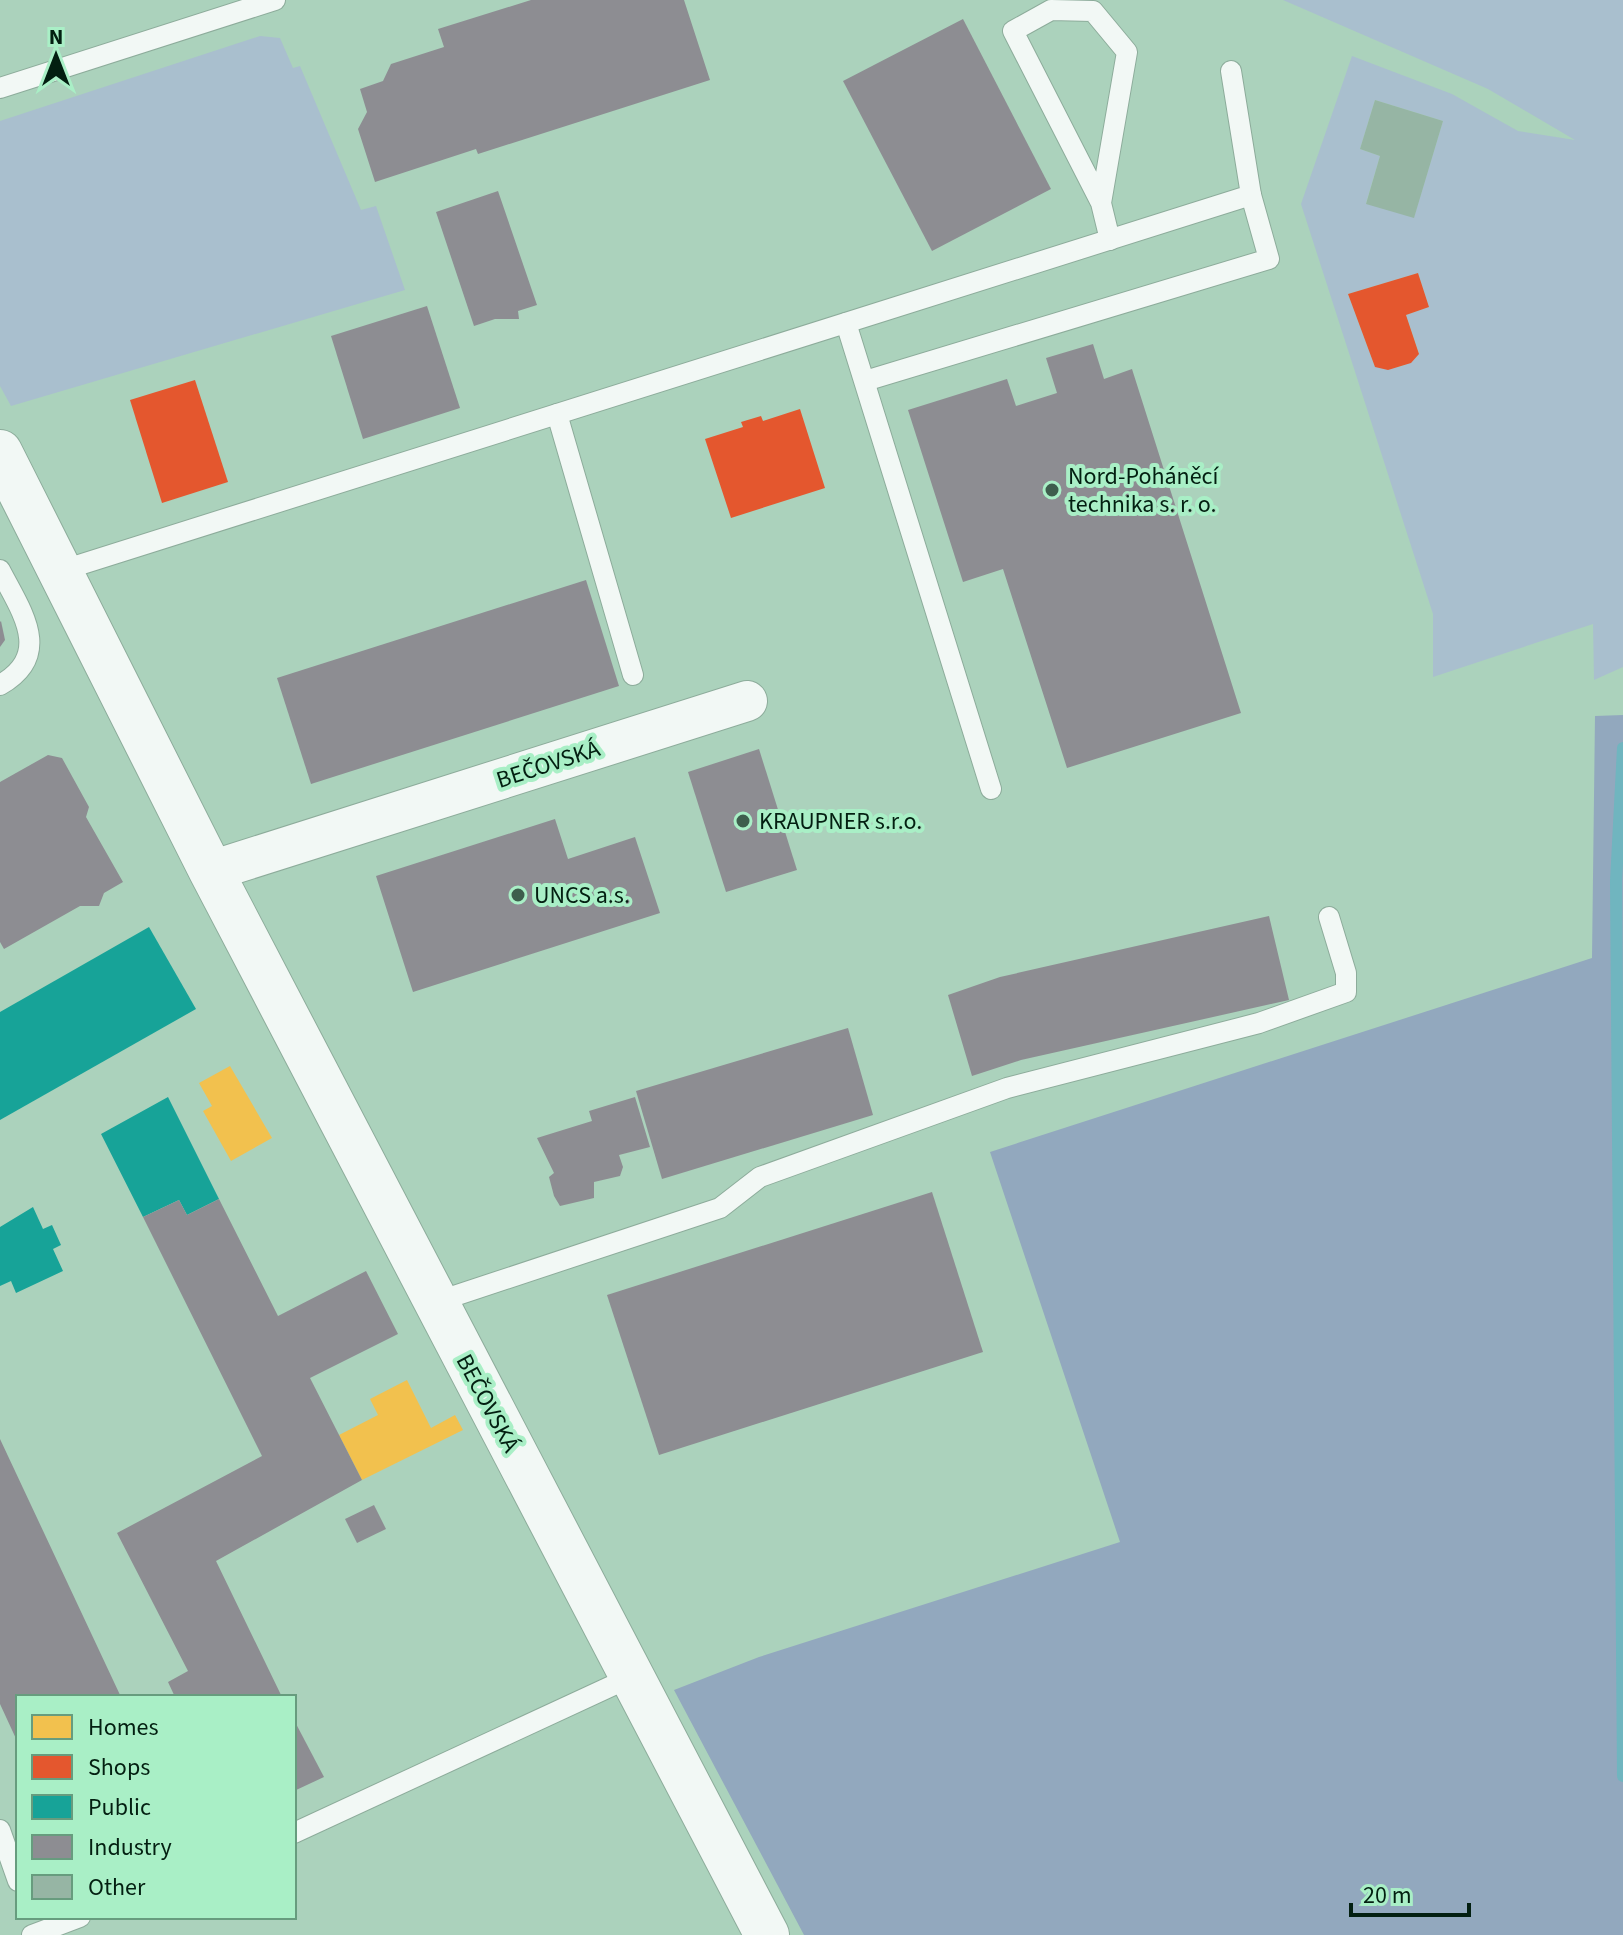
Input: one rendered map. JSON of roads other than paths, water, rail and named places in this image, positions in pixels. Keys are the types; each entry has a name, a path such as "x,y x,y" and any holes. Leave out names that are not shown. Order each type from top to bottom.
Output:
{"street":[{"name":"BEČOVSKÁ","path":"0,452 211,871 767,1935"},
{"name":"BEČOVSKÁ","path":"211,871 747,701"}],"lane":[{"path":"0,88 275,0"},
{"path":"1101,203 1127,52 1093,11 1051,10 1013,31 1101,203 1110,240"},
{"path":"865,381 1269,259 1251,195 1231,71"},
{"path":"60,571 1251,195"},
{"path":"846,323 991,789"},
{"path":"557,414 633,675"},
{"path":"0,570 30,635 28,658 0,685"},
{"path":"436,1302 720,1208 760,1177 1007,1088 1259,1023 1346,992 1346,973 1329,917"},
{"path":"296,1832 631,1677"},
{"path":"0,1830 16,1875"},
{"path":"29,1935 74,1919"}],"waterway":[{"path":"1623,748 1616,881 1623,1776"}],"place":[{"name":"Nord-Poháněcí technika s. r. o.","path":"1052,490"},
{"name":"KRAUPNER s.r.o.","path":"743,821"},
{"name":"UNCS a.s.","path":"518,895"}]}
